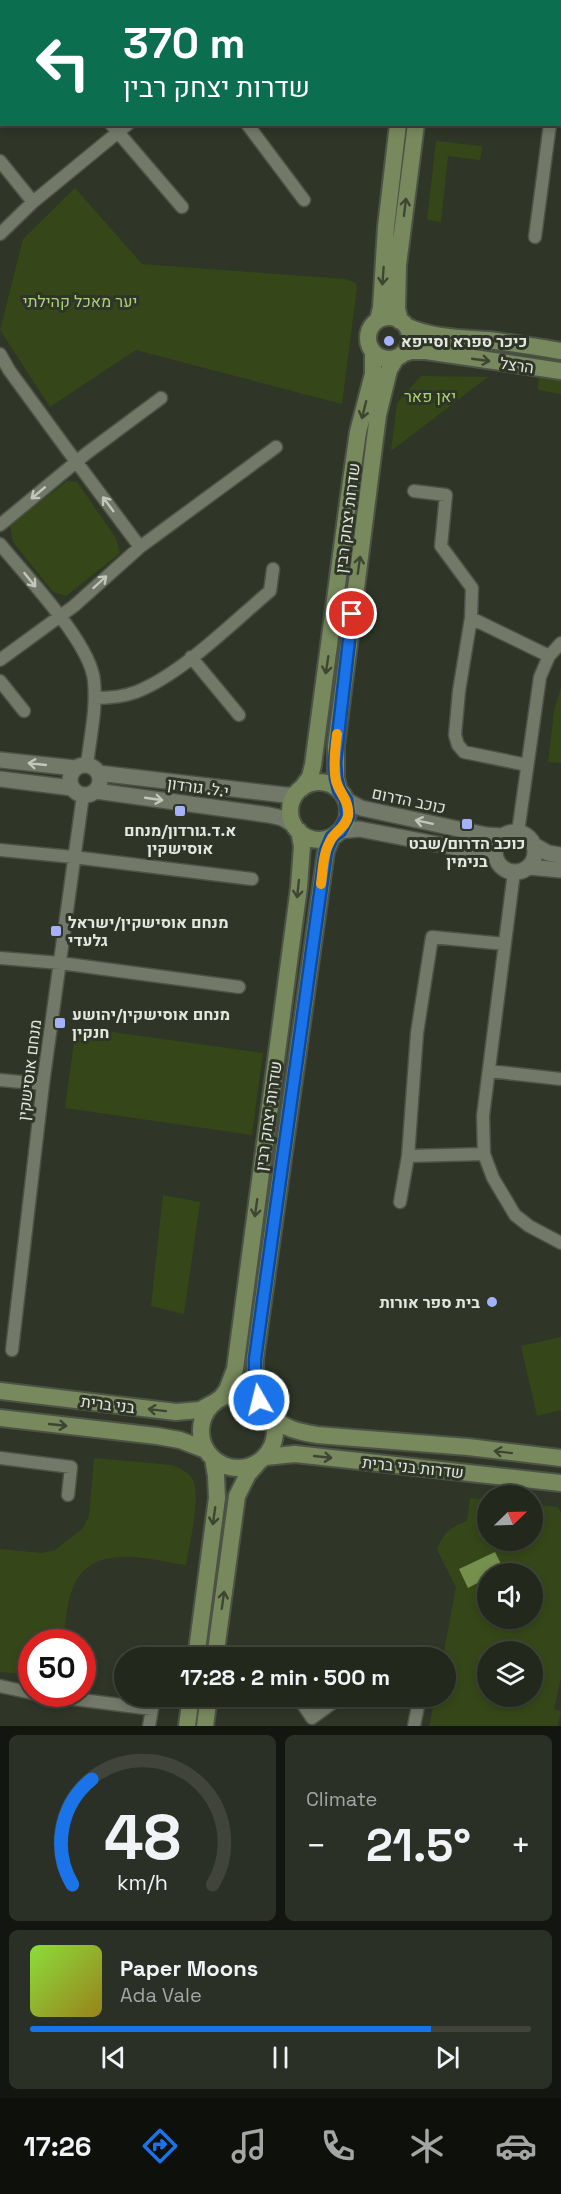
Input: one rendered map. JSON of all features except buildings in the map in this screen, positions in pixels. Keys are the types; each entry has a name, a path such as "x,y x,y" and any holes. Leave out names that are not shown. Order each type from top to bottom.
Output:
{"main road":[{"path":"398,126 386,227 381,308 378,320 368,333 369,345 373,352 384,359 399,356 406,349 410,338 397,309 398,265 416,126"},
{"path":"378,320 389,317 422,333 446,338 490,341 561,351"},
{"name":"הרצל","path":"399,356 411,351 426,351 561,371"},
{"name":"שדרות יצחק רבין","path":"298,791 310,777 313,765 358,432 373,374 373,352"},
{"name":"שדרות יצחק רבין","path":"343,795 336,778 336,746 378,415 389,370 399,356"},
{"path":"325,782 343,795 348,816 336,834 315,839 296,828 290,809 298,791 309,784 325,782"},
{"name":"שדרות יצחק רבין","path":"217,1400 227,1390 235,1369 299,886 302,846 296,828"},
{"name":"שדרות יצחק רבין","path":"259,1400 255,1385 257,1348 326,851 336,834"},
{"name":"בני ברית","path":"0,1391 176,1412 200,1410 217,1400"},
{"path":"197,1647 217,1498 216,1476 201,1438 201,1425 206,1413 217,1400 240,1394 259,1400 267,1408 276,1428 275,1439 271,1449 248,1474 237,1496 216,1647"},
{"name":"בני ברית","path":"0,1418 157,1436 180,1440 209,1454"},
{"name":"שדרות בני ברית","path":"273,1418 294,1431 317,1435 468,1447 561,1458"},
{"path":"209,1454 222,1465 234,1468 246,1468 261,1461"},
{"name":"שדרות בני ברית","path":"261,1461 295,1454 561,1483"},
{"path":"187,1726 189,1707"},
{"path":"205,1726 208,1707"}],"street":[{"path":"248,126 304,200"},
{"path":"535,237 550,126"},
{"path":"0,234 114,129 182,207"},
{"path":"0,161 33,202"},
{"path":"0,354 5,374 76,462 140,547"},
{"path":"0,525 76,462 161,398"},
{"path":"0,660 74,606 140,547 276,447"},
{"path":"414,491 446,495 441,546 472,588 471,618 459,691 455,735 458,746 464,752 527,765"},
{"path":"0,544 59,616 89,663 94,678 95,698 87,769"},
{"path":"95,698 118,697 137,692 167,675 270,591 273,569"},
{"path":"471,618 549,656"},
{"path":"518,831 540,677 549,656 561,643"},
{"path":"191,657 239,715"},
{"path":"0,681 24,711"},
{"name":"י.ל. גורדון","path":"0,760 285,795 298,791"},
{"path":"87,769 100,782 83,792 69,780 87,769"},
{"name":"י.ל. גורדון","path":"0,779 83,792 269,815 282,818 296,828"},
{"name":"מנחם אוסישקין","path":"12,1350 43,1084 83,792"},
{"name":"כוכב הדרום","path":"343,795 361,808 486,835 502,836"},
{"path":"336,834 359,829 483,853 496,860 503,868 514,872 529,867 535,857 534,845"},
{"path":"496,860 495,847 502,836 518,831 528,836 534,845 548,853 561,855"},
{"path":"0,850 252,879"},
{"path":"529,867 561,870"},
{"path":"514,872 483,1116 484,1154 493,1178 515,1215 529,1226 561,1244"},
{"path":"400,1202 408,1156 417,1033 432,937 505,944"},
{"path":"0,958 60,963 239,987"},
{"path":"489,1071 561,1079"},
{"path":"0,1080 43,1084"},
{"path":"408,1156 484,1154"},
{"path":"0,1458 71,1467 68,1495"},
{"path":"0,1686 18,1690"},
{"path":"96,1701 152,1709 149,1726"},
{"path":"305,1707 312,1718 327,1707"},
{"path":"414,1726 418,1707"}],"green space":[{"path":"436,141 482,146 480,160 448,156 441,222 427,220"},
{"name":"יער מאכל קהילתי","path":"75,188 142,264 345,279 356,283 342,404 136,350 50,407 0,330 23,239"},
{"path":"539,371 561,374 561,394 538,390"},
{"name":"יאן פאר","path":"421,376 488,377 391,451 397,403"},
{"path":"67,481 77,482 116,538 120,553 66,596 53,592 13,542 10,525"},
{"path":"561,687 561,763 548,762 554,711"},
{"path":"76,1027 263,1053 252,1135 65,1108"},
{"path":"163,1195 200,1202 184,1314 151,1306"},
{"path":"561,1337 561,1410 537,1416 521,1346"},
{"path":"94,1458 172,1465 190,1476 195,1486 195,1508 186,1565 125,1557 96,1562 84,1570 75,1583 68,1604 65,1629 18,1629 18,1674 0,1672 0,1549 42,1553 55,1550 82,1529 89,1516"},
{"path":"470,1498 477,1498 477,1551 543,1551 543,1505 558,1507 561,1513 561,1678 554,1709 561,1711 558,1726 429,1726 433,1707 456,1707 456,1647 445,1647 456,1587 437,1550 448,1531 467,1521"}],"shaded area":[{"path":"495,1552 500,1563 477,1563 477,1583 468,1588 459,1569"}],"slow traffic":[{"path":"321,884 326,851 332,837 340,831 348,816 346,800 339,790 336,778 337,734"}],"place":[{"name":"כיכר ספרא וסייפא","path":"389,341"},
{"name":"א.ד.גורדון/מנחם אוסישקין","path":"180,811"},
{"name":"כוכב הדרום/שבט בנימין","path":"467,824"},
{"name":"מנחם אוסישקין/ישראל גלעדי","path":"56,931"},
{"name":"מנחם אוסישקין/יהושע חנקין","path":"60,1023"},
{"name":"בית ספר אורות","path":"492,1302"}],"route":[{"path":"259,1400 255,1385 255,1359 326,851 332,837 340,831 348,816 346,800 339,790 336,778 335,762 352,614"}]}
